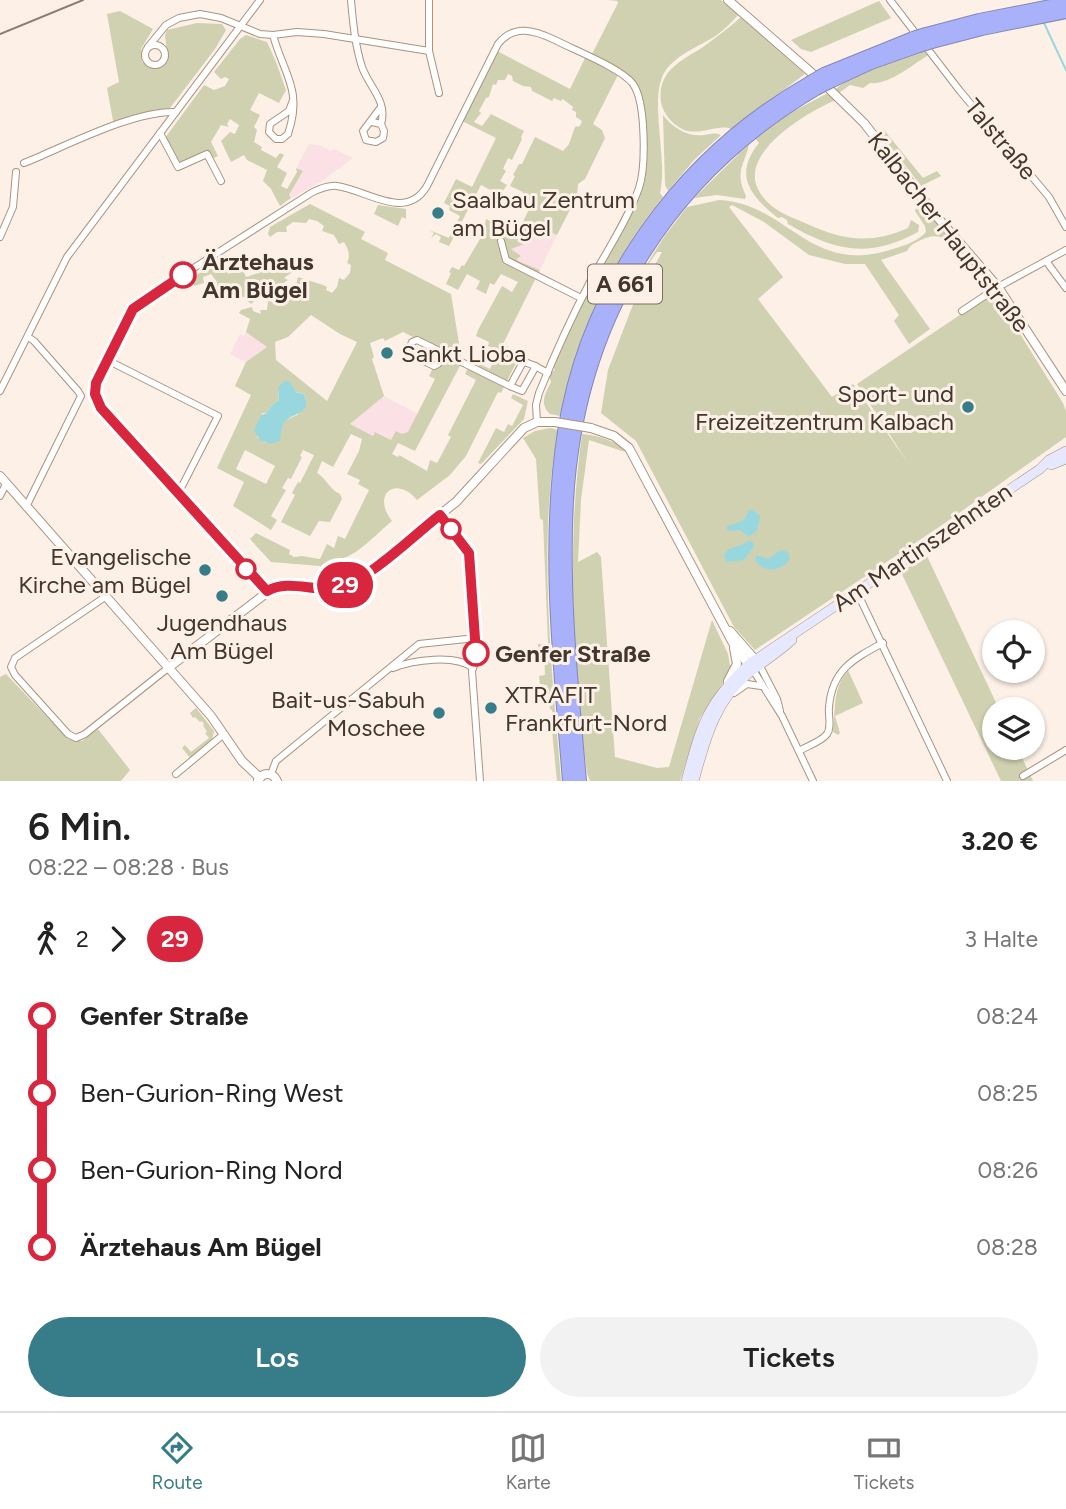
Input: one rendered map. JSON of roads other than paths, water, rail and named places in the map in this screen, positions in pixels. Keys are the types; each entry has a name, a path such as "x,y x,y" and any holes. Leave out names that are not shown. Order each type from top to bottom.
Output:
{"highway":[{"name":"A 661","path":"569,781 558,642 556,524 565,430 589,341 628,258 668,201 696,169 770,107 820,81 871,63 916,42 930,43 1048,10 1066,2"},
{"name":"A 661","path":"1048,10 1066,12"},
{"name":"A 661","path":"580,781 567,607 567,499 575,432 600,338 637,263 681,200 735,145 820,81"},
{"name":"A 661","path":"577,743 587,781"}],"main road":[{"name":"Am Martinszehnten","path":"686,781 701,729 722,696 754,665 806,626 1066,451"},
{"name":"Am Martinszehnten","path":"1040,469 1066,459"},
{"name":"Am Martinszehnten","path":"694,781 722,696"}],"street":[{"path":"0,391 67,257 260,0"},
{"path":"351,0 355,41 363,70 379,95 383,118 383,138 372,142 365,137 363,131 381,107"},
{"path":"429,0 429,51 439,93"},
{"name":"Kalbacher Hauptstraße","path":"728,0 864,123 938,218 998,287 1066,391"},
{"path":"890,0 930,43"},
{"path":"162,28 162,61 153,64 145,57 148,47 162,28 179,18 200,14 221,18 253,33 324,34 429,51"},
{"path":"267,591 106,414 97,401 96,383 136,305 311,193 323,187 337,186 400,204 419,197 498,44 505,36 517,31 540,33 621,74 631,82 639,100 644,157 639,188 581,298 548,373 536,405 537,422"},
{"path":"272,35 290,78 293,100 286,138 273,138 269,128 289,111 293,100"},
{"name":"Talstraße","path":"930,43 1049,197 1066,227"},
{"path":"148,47 159,46 164,51"},
{"path":"24,163 114,126 164,112 176,112"},
{"path":"278,118 288,120 290,127"},
{"path":"372,122 381,124"},
{"path":"160,133 178,167 207,154 221,181"},
{"path":"0,237 13,207 16,172"},
{"path":"501,241 506,260 581,298"},
{"path":"962,310 1066,250"},
{"path":"498,265 506,260"},
{"path":"1046,261 1066,288"},
{"path":"26,507 81,396 28,337"},
{"path":"444,353 434,366 412,355 409,349 412,342 417,340 444,353 510,386 522,391 536,366"},
{"path":"107,360 218,416 178,494"},
{"path":"510,386 523,362 548,373"},
{"path":"105,597 15,658 11,667 15,675 68,734 75,738 85,734 267,591 290,586 331,589 354,582 462,496 518,433 537,422 555,422 591,428 614,436 629,448 733,645 737,664 722,696"},
{"path":"0,476 168,668 259,779 264,774 274,778 276,761 419,644 476,638"},
{"path":"0,496 6,484"},
{"path":"440,515 469,553 476,638 473,668 480,781"},
{"path":"857,592 947,781"},
{"path":"720,618 777,699 782,716"},
{"path":"799,751 827,734 830,698 841,672 853,659 883,643"},
{"path":"733,645 754,665 813,781"},
{"path":"388,670 406,663 457,660 473,668"},
{"path":"722,696 750,683 765,689"},
{"path":"176,774 224,734"},
{"path":"1023,776 1066,750"}],"water":[{"path":"284,381 289,381 296,392 304,394 307,404 302,411 284,423 280,441 270,444 260,440 254,431 261,415 267,413 279,400 278,388"},
{"path":"749,510 760,516 757,531 748,537 741,530 728,531 726,527 744,520"},
{"path":"747,541 753,542 754,547 744,560 727,562 724,558 727,551"},
{"path":"781,550 788,552 790,558 778,568 767,569 755,559 757,555 768,559"}],"waterway":[{"path":"1044,23 1066,70"}],"tram line":[{"path":"0,34 83,0"}],"place":[{"name":"Saalbau Zentrum am Bügel","path":"438,213"},
{"name":"Ärztehaus Am Bügel","path":"183,275"},
{"name":"Sankt Lioba","path":"387,353"},
{"name":"Sport- und Freizeitzentrum Kalbach","path":"968,407"},
{"name":"Evangelische Kirche am Bügel","path":"205,570"},
{"name":"Jugendhaus Am Bügel","path":"222,596"},
{"name":"Genfer Straße","path":"476,653"},
{"name":"XTRAFIT Frankfurt-Nord","path":"491,708"},
{"name":"Bait-us-Sabuh Moschee","path":"439,713"}]}
